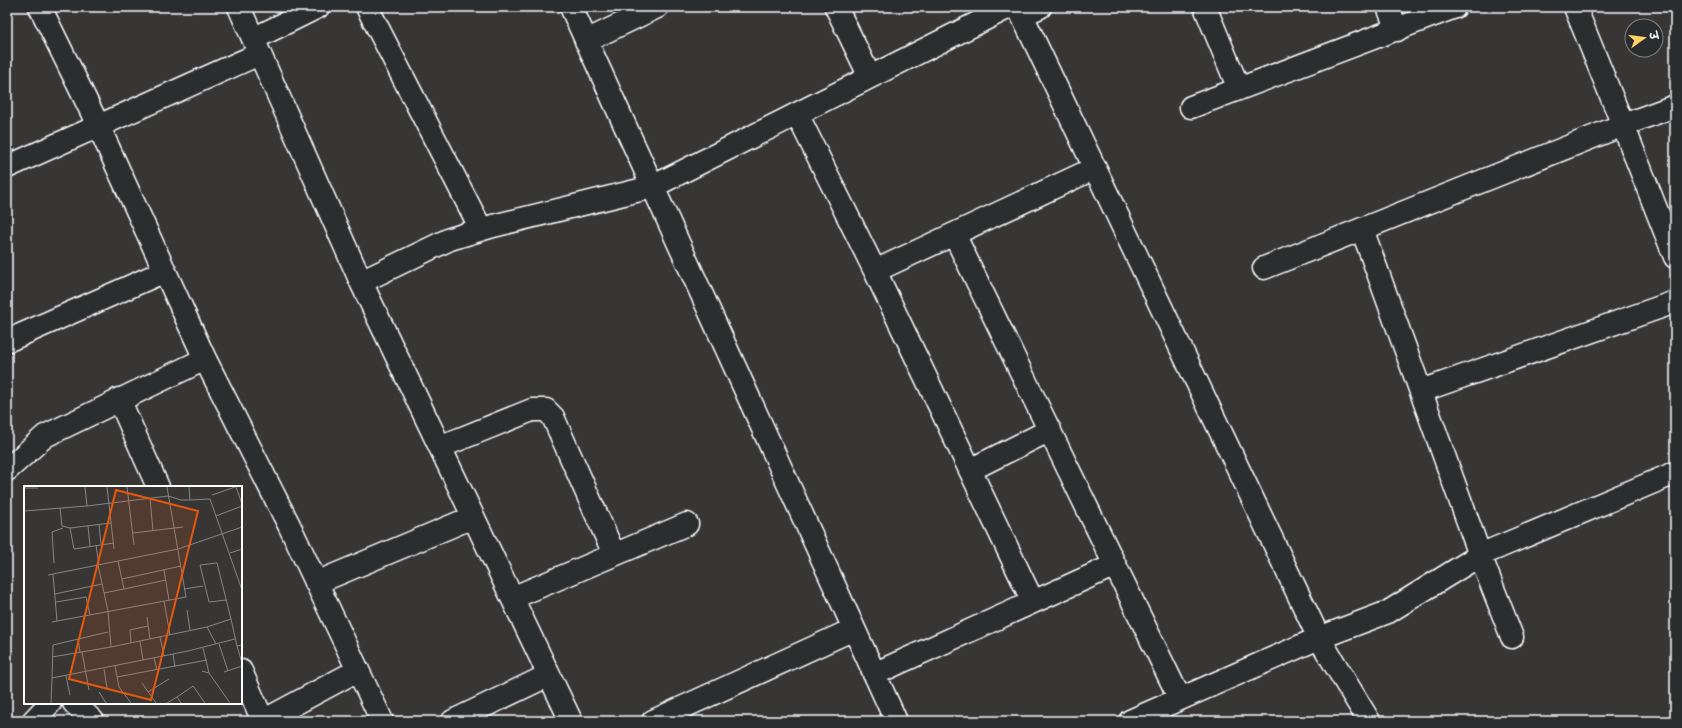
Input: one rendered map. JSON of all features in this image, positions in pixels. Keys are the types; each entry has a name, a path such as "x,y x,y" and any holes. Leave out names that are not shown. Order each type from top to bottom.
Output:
{"street":[{"path":"40,7 98,125 205,358 289,525 382,721"},
{"path":"239,7 361,282 571,721"},
{"path":"7,167 98,125 256,46 318,7"},
{"path":"367,7 481,229"},
{"path":"571,7 896,721"},
{"path":"586,41 657,7"},
{"path":"836,7 870,77"},
{"path":"1205,7 1239,89"},
{"path":"1388,7 1396,30"},
{"path":"1191,107 1455,7"},
{"path":"1575,7 1675,257"},
{"path":"361,282 450,238 652,187 870,77 1022,9 1095,168 1319,638 1369,721"},
{"path":"1264,268 1623,125 1675,106"},
{"path":"797,114 875,271 1033,602"},
{"path":"875,271 1095,168"},
{"path":"1362,229 1480,556 1512,638"},
{"path":"954,234 1180,699"},
{"path":"7,341 165,271"},
{"path":"1421,391 1675,302"},
{"path":"7,470 45,436 205,358"},
{"path":"119,399 158,486"},
{"path":"440,447 532,410 546,410 553,417 614,554"},
{"path":"970,470 1050,430"},
{"path":"1130,721 1319,638 1388,612 1480,556 1675,473"},
{"path":"316,582 473,517"},
{"path":"512,598 687,524"},
{"path":"874,674 1115,565"},
{"path":"653,721 854,629"},
{"path":"242,673 263,721 358,670"},
{"path":"453,721 549,675"},
{"path":"33,721 49,704"},
{"path":"75,704 93,721"}]}
